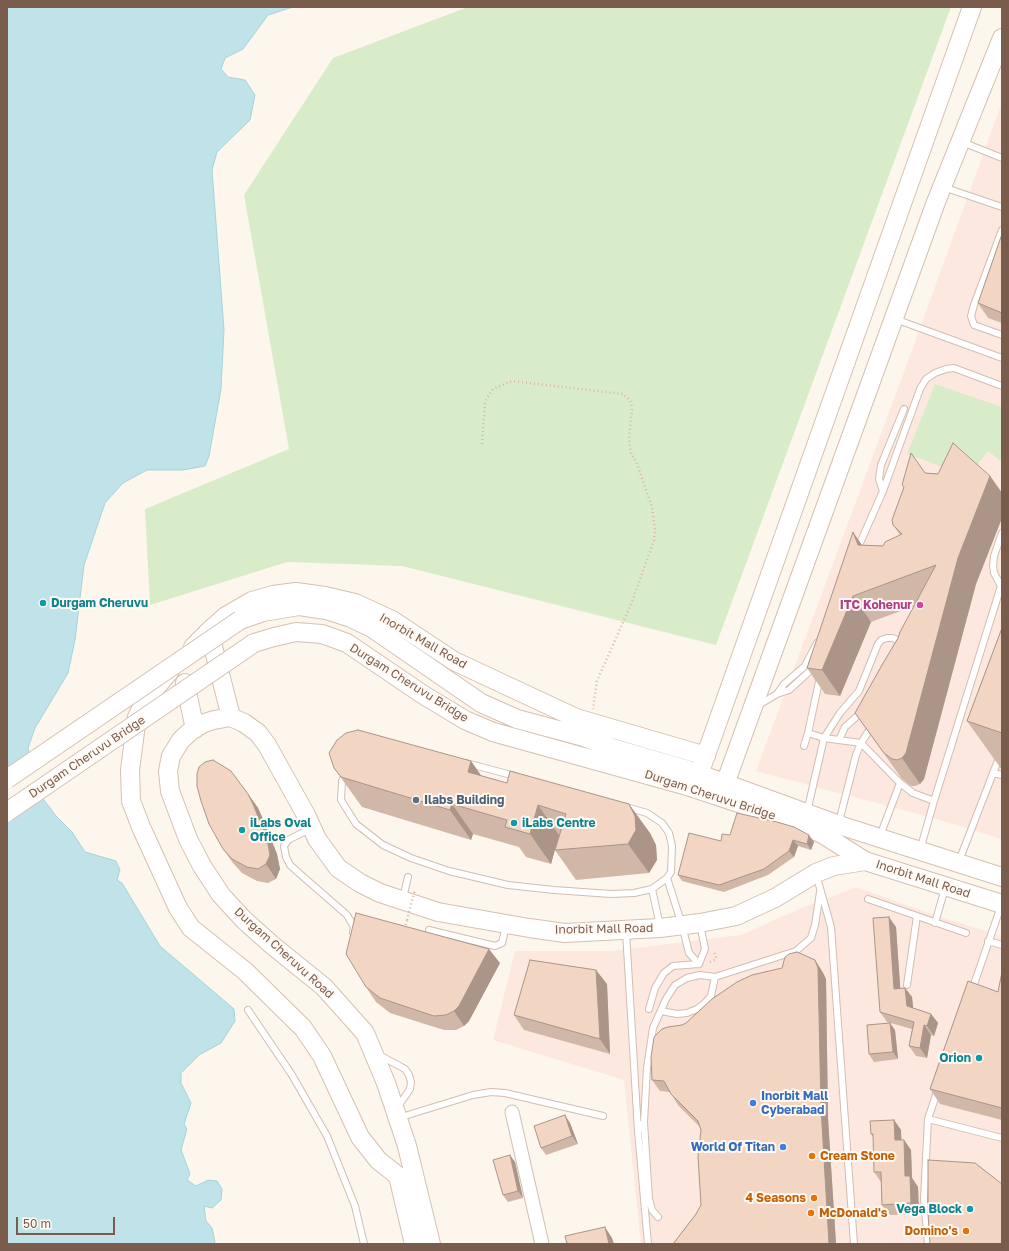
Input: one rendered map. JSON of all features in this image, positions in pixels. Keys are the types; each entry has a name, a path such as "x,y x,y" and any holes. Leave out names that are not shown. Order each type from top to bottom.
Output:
{"main road":[{"path":"699,774 972,7"},
{"path":"725,784 942,186 1002,38"},
{"name":"Inorbit Mall Road","path":"209,630 226,616 252,602 273,595 296,592 325,596 355,603 392,620 454,661 576,718 706,756"},
{"name":"Durgam Cheruvu Bridge","path":"7,779 240,620 263,612 299,606 326,610 351,618 372,628 481,703 517,719 584,737 612,748 699,774 806,813"},
{"path":"209,630 231,717"},
{"path":"209,630 167,673 146,699 137,717 130,770 131,801 141,827 178,908 191,928 245,971 277,1002 303,1028 322,1056 360,1137 378,1160 398,1176 414,1244"},
{"name":"Durgam Cheruvu Bridge","path":"7,812 254,643 296,632 322,634 347,643 422,694 465,720 493,732 684,785 802,824 824,835 865,861"},
{"path":"185,683 195,729"},
{"name":"Inorbit Mall Road","path":"231,717 244,723 258,733 267,745 306,815 317,839 338,868 360,884 380,894 438,912 565,933 660,928 700,923 736,916 775,898 818,882 834,866 865,861 1002,904"},
{"name":"Durgam Cheruvu Road","path":"231,717 214,720 195,729 181,740 171,756 168,771 170,791 178,816 202,866 221,895 244,920 324,987 365,1033 397,1114 407,1146 431,1244"},
{"path":"806,813 1002,877"}],"street":[{"path":"512,1112 542,1244"}],"lane":[{"path":"960,141 1002,158"},
{"path":"942,186 1002,207"},
{"path":"1002,230 971,316 974,325 1002,335"},
{"path":"894,318 1002,358"},
{"path":"855,554 883,490 920,389 926,379 935,373 954,368 1002,386"},
{"path":"883,490 879,479 882,465 904,409"},
{"path":"920,851 934,801 1002,584 994,573 993,566 994,556 1002,533"},
{"path":"806,813 824,738 840,713 859,691 878,644 881,640 893,638 911,648"},
{"path":"777,694 784,684 805,666 819,639"},
{"path":"805,666 817,670"},
{"path":"752,708 777,694 789,690 817,670"},
{"path":"804,746 808,733 817,670"},
{"path":"839,740 845,727 863,710 866,705"},
{"path":"839,825 854,760 861,743 877,718"},
{"path":"808,733 824,738 861,743 900,783 913,793 934,801"},
{"path":"958,863 1002,750"},
{"path":"458,762 524,779"},
{"path":"347,769 342,781 341,800 356,824 383,845 411,858 449,871 516,886 610,894 634,893 652,889 667,878 671,872 672,846 669,834 662,823 647,813 618,804"},
{"path":"993,773 1002,775"},
{"path":"880,838 900,783"},
{"path":"312,829 288,840 284,846 286,857 290,865 347,915 354,927 352,938"},
{"path":"402,901 408,877"},
{"path":"667,878 689,953 699,964"},
{"path":"658,1217 652,1210 649,1199 644,1119 647,1068 653,1028 661,1011 675,985 687,978 700,975 714,977 796,951 811,938 813,932 818,882"},
{"path":"818,882 831,927 854,1244"},
{"path":"935,923 946,886"},
{"path":"652,889 660,928"},
{"path":"868,898 966,933"},
{"path":"970,993 1002,904"},
{"path":"907,985 917,916"},
{"path":"699,964 705,949 700,923"},
{"path":"429,930 495,946 502,943 506,924"},
{"path":"626,930 638,1131 648,1244"},
{"path":"988,941 1002,945"},
{"path":"648,1009 655,988 664,973 673,966 699,964"},
{"path":"661,1011 677,1014 687,1013 697,1009 711,996 714,977"},
{"path":"248,1010 292,1075 327,1136 355,1206 364,1244"},
{"path":"374,1053 401,1066 410,1075 412,1082 410,1089 397,1114"},
{"path":"928,1244 924,1199 928,1119 940,1082"},
{"path":"397,1114 491,1092 505,1093 603,1116"},
{"path":"638,1131 644,1119"},
{"path":"928,1119 1002,1138"}],"path":[{"path":"482,444 485,403 487,398 493,389 512,381 623,394 630,400 632,407 629,439 631,454 636,461 652,507 655,529 654,540 632,602 597,681 592,723"},
{"path":"404,931 415,889"}],"shaded area":[{"path":"1002,102 1002,839 933,818 756,771 911,353"},
{"path":"856,887 937,916 1002,936 1002,1244 641,1244 624,1080 493,1040 515,951 612,951 741,935 799,909"}],"green space":[{"path":"468,7 951,7 716,645 402,566 287,562 150,605 145,509 289,449 244,195 333,58"},
{"path":"935,384 1002,407 1002,462 988,451 976,466 940,466 907,454"}],"water":[{"name":"Durgam Cheruvu","path":"7,7 293,7 268,15 243,49 225,58 221,69 228,77 245,80 255,95 250,120 217,152 212,170 224,330 221,389 209,456 205,466 183,470 147,470 123,483 105,503 84,565 75,640 68,673 35,728 28,748 31,775 41,796 56,816 72,832 85,852 116,861 120,870 117,880 122,883 160,946 234,1009 235,1021 221,1043 199,1055 181,1073 181,1083 191,1103 184,1124 187,1129 181,1150 190,1174 187,1180 196,1186 208,1180 217,1181 222,1189 221,1200 212,1208 204,1206 206,1221 212,1228 215,1242 212,1244 7,1244"}],"pier":[{"path":"31,758 33,774 45,798 7,823 7,774"}],"building":[{"path":"1002,234 1002,313 978,303"},
{"path":"953,443 990,476 958,558 906,753 902,758 897,760 892,759 884,753 855,713 898,638 936,565 853,596 822,670 807,668 853,532 858,545 883,546 885,542 902,534 893,525 892,520 904,487 902,485 911,453 925,473 938,474"},
{"path":"1002,628 1002,733 967,721"},
{"path":"358,730 471,761 468,772 507,783 510,771 629,804 635,816 636,830 628,844 555,850 566,814 538,805 530,834 505,827 507,820 452,804 450,810 341,777 334,768 329,753 337,740 346,733"},
{"name":"iLabs Oval Office","path":"213,760 231,771 248,794 253,804 267,839 270,855 266,864 258,869 247,867 232,859 223,849 209,824 197,786 197,774 199,767 205,762"},
{"path":"737,813 794,827 809,835 807,844 793,840 789,851 764,869 719,885 678,875 689,833 721,841 722,834 730,835"},
{"path":"356,913 489,949 459,1006 454,1011 446,1015 434,1016 380,998 366,987 346,954"},
{"path":"889,917 894,989 905,988 907,1006 931,1014 927,1026 924,1025 920,1048 909,1046 914,1022 880,1012 873,918"},
{"name":"Inorbit Mall Cyberabad","path":"797,952 815,960 818,968 821,1107 829,1244 673,1244 701,1205 698,1156 701,1130 698,1121 671,1094 664,1081 652,1080 651,1057 654,1037 662,1029 686,1023 712,999 737,982 752,975 782,968 785,957 789,954"},
{"path":"530,960 596,970 600,1039 514,1015"},
{"name":"Orion","path":"1002,972 1002,1108 930,1089 968,981 998,992"},
{"path":"890,1023 893,1052 869,1054 867,1025"},
{"path":"565,1115 572,1136 541,1148 534,1126"},
{"path":"894,1120 895,1140 904,1140 905,1176 910,1176 911,1203 882,1205 881,1172 874,1172 873,1134 871,1134 870,1121"},
{"path":"510,1155 518,1191 503,1195 493,1160"},
{"name":"Vega Block","path":"928,1160 975,1163 1002,1184 1002,1244 930,1244 928,1213"},
{"path":"605,1227 609,1244 567,1244 565,1236"}],"place":[{"name":"Durgam Cheruvu","path":"43,603"},
{"name":"ITC Kohenur","path":"920,605"},
{"name":"Ilabs Building","path":"416,800"},
{"name":"iLabs Centre","path":"514,823"},
{"name":"iLabs Oval Office","path":"242,830"},
{"name":"Orion","path":"979,1058"},
{"name":"Inorbit Mall Cyberabad","path":"753,1103"},
{"name":"World Of Titan","path":"783,1147"},
{"name":"Cream Stone","path":"812,1156"},
{"name":"4 Seasons","path":"814,1198"},
{"name":"Vega Block","path":"970,1209"},
{"name":"McDonald's","path":"811,1213"},
{"name":"Domino's","path":"966,1231"}]}
